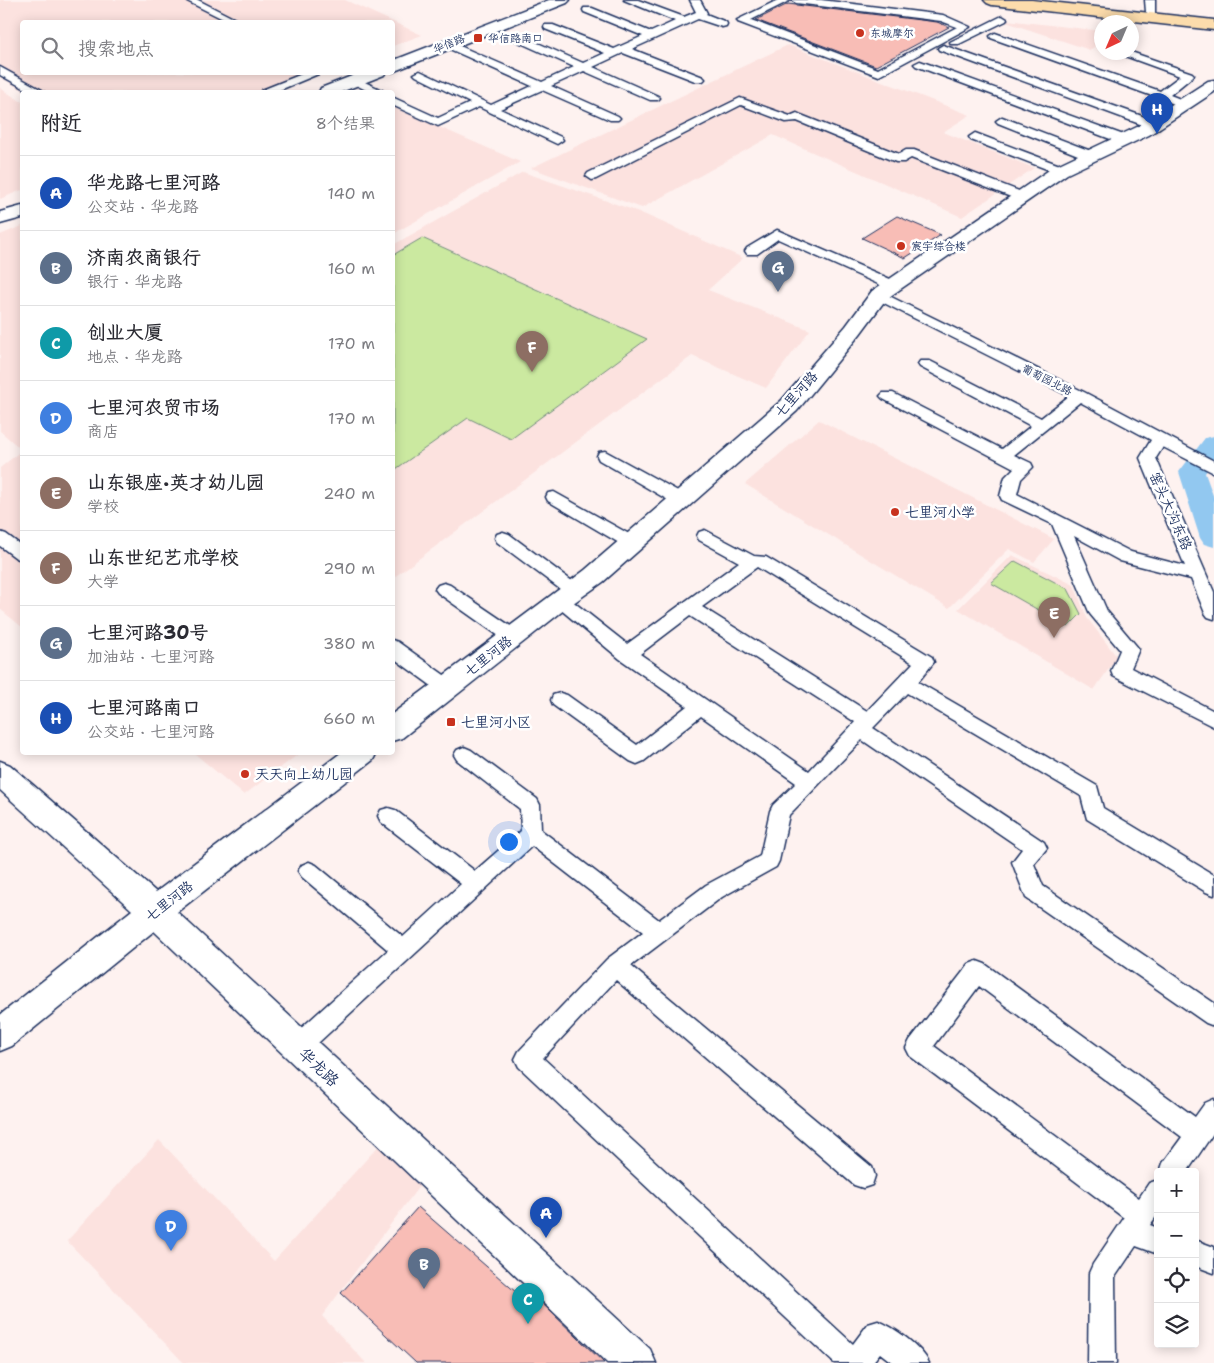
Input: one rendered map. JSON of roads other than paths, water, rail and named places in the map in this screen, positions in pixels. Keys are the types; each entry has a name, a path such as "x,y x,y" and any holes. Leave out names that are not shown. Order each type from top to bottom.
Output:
{"main road":[{"name":"华信路","path":"395,66 562,0"},
{"path":"992,0 1214,25"},
{"path":"1047,0 1150,6 1214,20"},
{"path":"332,90 371,75"},
{"name":"七里河路","path":"395,728 632,543 789,406 885,290 1020,196 1038,187 1061,170 1125,140 1214,85"},
{"name":"七里河路","path":"0,1035 156,911 359,755"},
{"name":"华龙路","path":"0,773 156,911 181,938 636,1363"}],"street":[{"path":"190,0 232,20"},
{"path":"629,0 684,21"},
{"path":"491,108 698,15 702,12 695,0"},
{"path":"786,0 742,20 879,73 972,21"},
{"path":"796,0 972,21 1002,19"},
{"path":"1015,3 1006,19 1002,19 943,48 1152,124"},
{"path":"588,10 652,36"},
{"path":"698,15 722,24"},
{"path":"549,27 699,79"},
{"path":"995,36 1184,104"},
{"path":"518,38 654,98"},
{"path":"449,45 614,118"},
{"path":"1139,59 1188,75 1161,96"},
{"path":"920,64 1125,140"},
{"path":"0,70 35,90"},
{"path":"420,74 557,140"},
{"path":"271,90 310,75"},
{"path":"356,81 374,90"},
{"path":"395,101 438,122 479,103"},
{"path":"592,176 740,101 790,120 797,117 900,159 910,153 1020,196"},
{"path":"1002,121 1092,156"},
{"path":"975,137 1061,170"},
{"name":"葡萄园北路","path":"752,251 777,234 885,290 1214,468"},
{"path":"925,364 1042,425"},
{"path":"888,396 1025,467 1013,477 1008,496 1126,557 1198,575"},
{"path":"1003,456 1079,396"},
{"name":"窑头大沟东路","path":"1160,439 1148,458 1214,613"},
{"path":"605,456 681,500"},
{"path":"554,497 632,543"},
{"path":"1058,521 1099,614 1130,649 1120,671 1214,720"},
{"path":"705,536 752,562"},
{"path":"0,538 20,553"},
{"path":"503,538 567,595 627,654 810,782"},
{"path":"627,654 752,562 760,561 925,662 780,811 769,861 714,891 615,966 527,1059 854,1363 878,1334 915,1363"},
{"path":"444,589 512,636"},
{"path":"689,607 864,725 1037,848 1023,862 1034,892 1214,1016"},
{"path":"395,649 447,687"},
{"path":"905,683 1090,792 1094,813 1214,886"},
{"path":"560,700 637,756 701,705"},
{"path":"298,1047 531,834 530,805 464,755"},
{"path":"388,816 476,884"},
{"path":"531,834 659,932"},
{"path":"309,871 403,950"},
{"path":"615,966 863,1176"},
{"path":"1154,1238 918,1048 977,971 1198,1134"},
{"path":"1175,1168 1214,1110"},
{"path":"1102,1363 1102,1273 1154,1198"},
{"path":"1199,1254 1214,1260"}],"waterway":[{"path":"1214,444 1192,472 1214,538"}],"place":[{"name":"东城摩尔","path":"860,33"},
{"name":"华信路南口","path":"478,38"},
{"name":"七里河路南口","path":"1157,134"},
{"name":"宸宇综合楼","path":"901,246"},
{"name":"七里河路30号","path":"778,292"},
{"name":"山东世纪艺术学校","path":"532,372"},
{"name":"七里河小学","path":"895,512"},
{"name":"山东银座·英才幼儿园","path":"1054,638"},
{"name":"七里河小区","path":"451,722"},
{"name":"天天向上幼儿园","path":"245,774"},
{"name":"华龙路七里河路","path":"546,1238"},
{"name":"七里河农贸市场","path":"171,1251"},
{"name":"济南农商银行","path":"424,1289"},
{"name":"创业大厦","path":"528,1324"}]}
